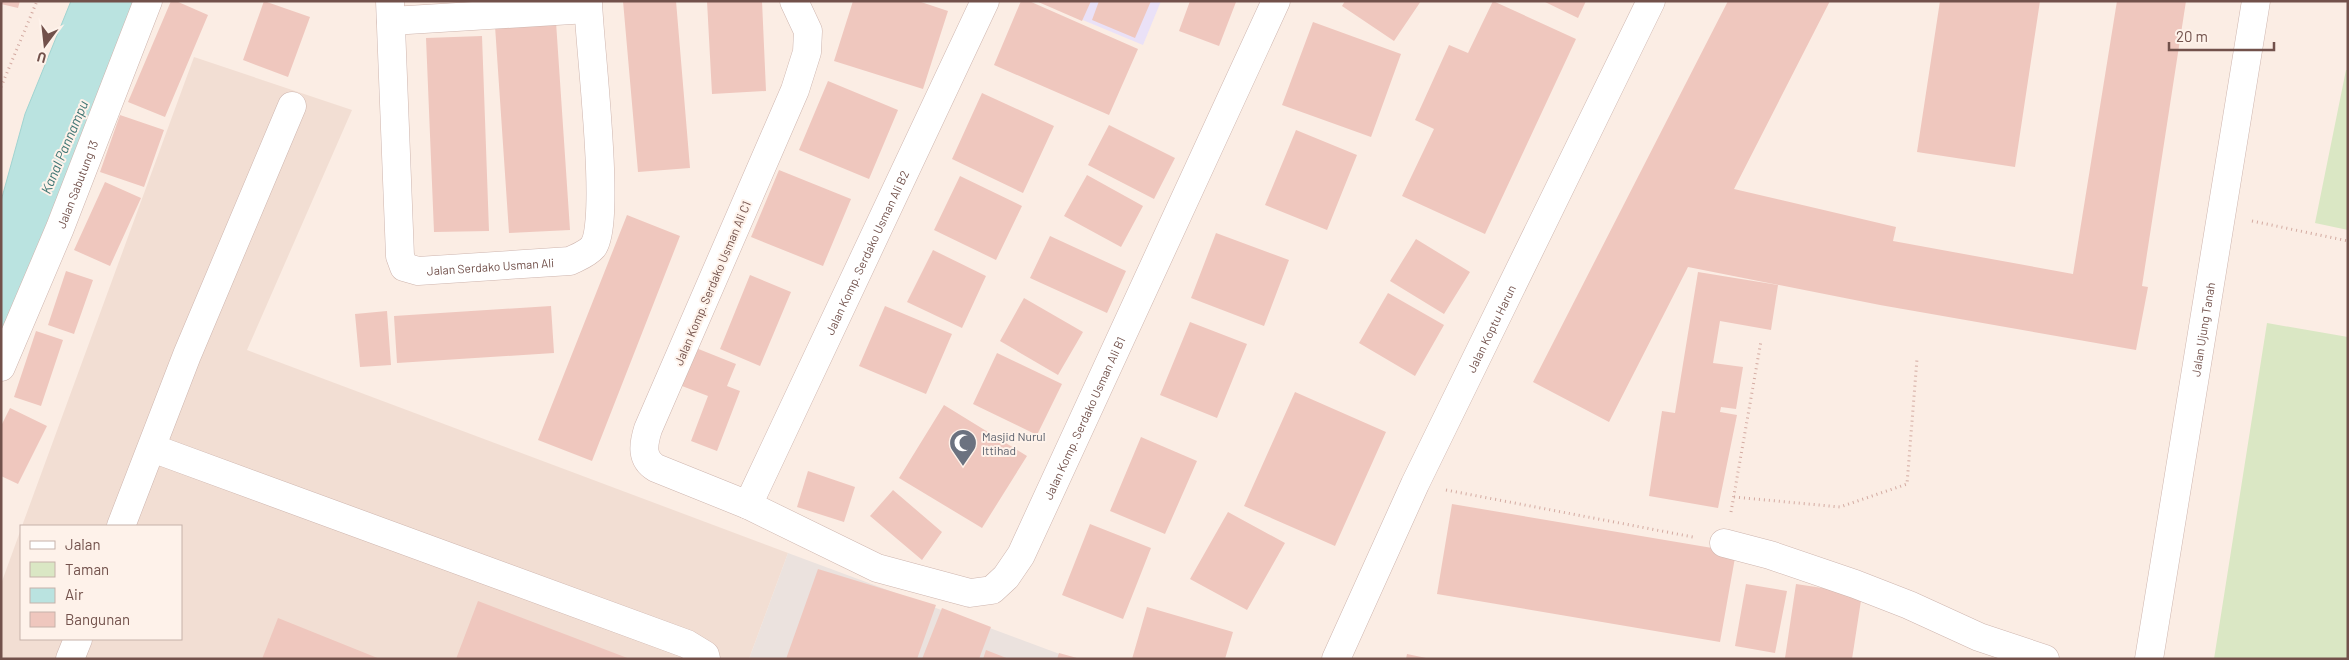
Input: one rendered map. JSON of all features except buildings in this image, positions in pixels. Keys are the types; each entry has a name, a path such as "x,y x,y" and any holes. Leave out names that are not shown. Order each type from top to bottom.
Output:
{"street":[{"name":"Jalan Sabutung 13","path":"1,367 60,228 148,1"},
{"name":"Jalan Komp. Serdako Usman Ali C1","path":"748,505 656,468 648,463 644,443 795,90 807,52 808,31 794,1"},
{"name":"Jalan Komp. Serdako Usman Ali B2","path":"748,505 985,1"},
{"name":"Jalan Komp. Serdako Usman Ali B1","path":"748,505 877,568 970,593 992,590 1006,577 1021,555 1276,1"},
{"name":"Jalan Koptu Harun","path":"1336,659 1415,484 1651,1"},
{"name":"Jalan Ujung Tanah","path":"2149,659 2256,1"},
{"path":"390,11 588,5"},
{"name":"Jalan Serdako Usman Ali","path":"390,11 400,256 404,267 418,271 570,260 583,254 593,246 599,229 601,190 588,5"},
{"path":"122,525 187,356 292,106"},
{"path":"152,448 687,644 704,655 706,659"},
{"path":"1724,544 1770,555 1855,584 1909,605 1979,637 2046,659"},
{"path":"70,659 78,640"}],"path":[{"path":"1,87 38,1"},
{"path":"2222,215 2348,241"},
{"path":"1415,484 1724,544 1761,341"},
{"path":"1734,497 1840,507 1906,484 1916,359"}],"shaded area":[{"path":"1037,1 1161,1 1143,45"},
{"path":"194,57 352,110 247,350 788,553 749,659 1,659 1,584 20,532 20,640 182,640 182,525 22,525"},
{"path":"788,553 1073,659 749,659"}],"green space":[{"path":"2346,70 2348,70 2348,230 2315,223"},
{"path":"2267,323 2348,337 2348,659 2214,659"}],"water":[{"name":"Kanal Pannampu","path":"71,1 137,1 1,353 1,201 25,114"}],"place":[{"name":"Masjid Nurul Ittihad","path":"963,467"}]}
